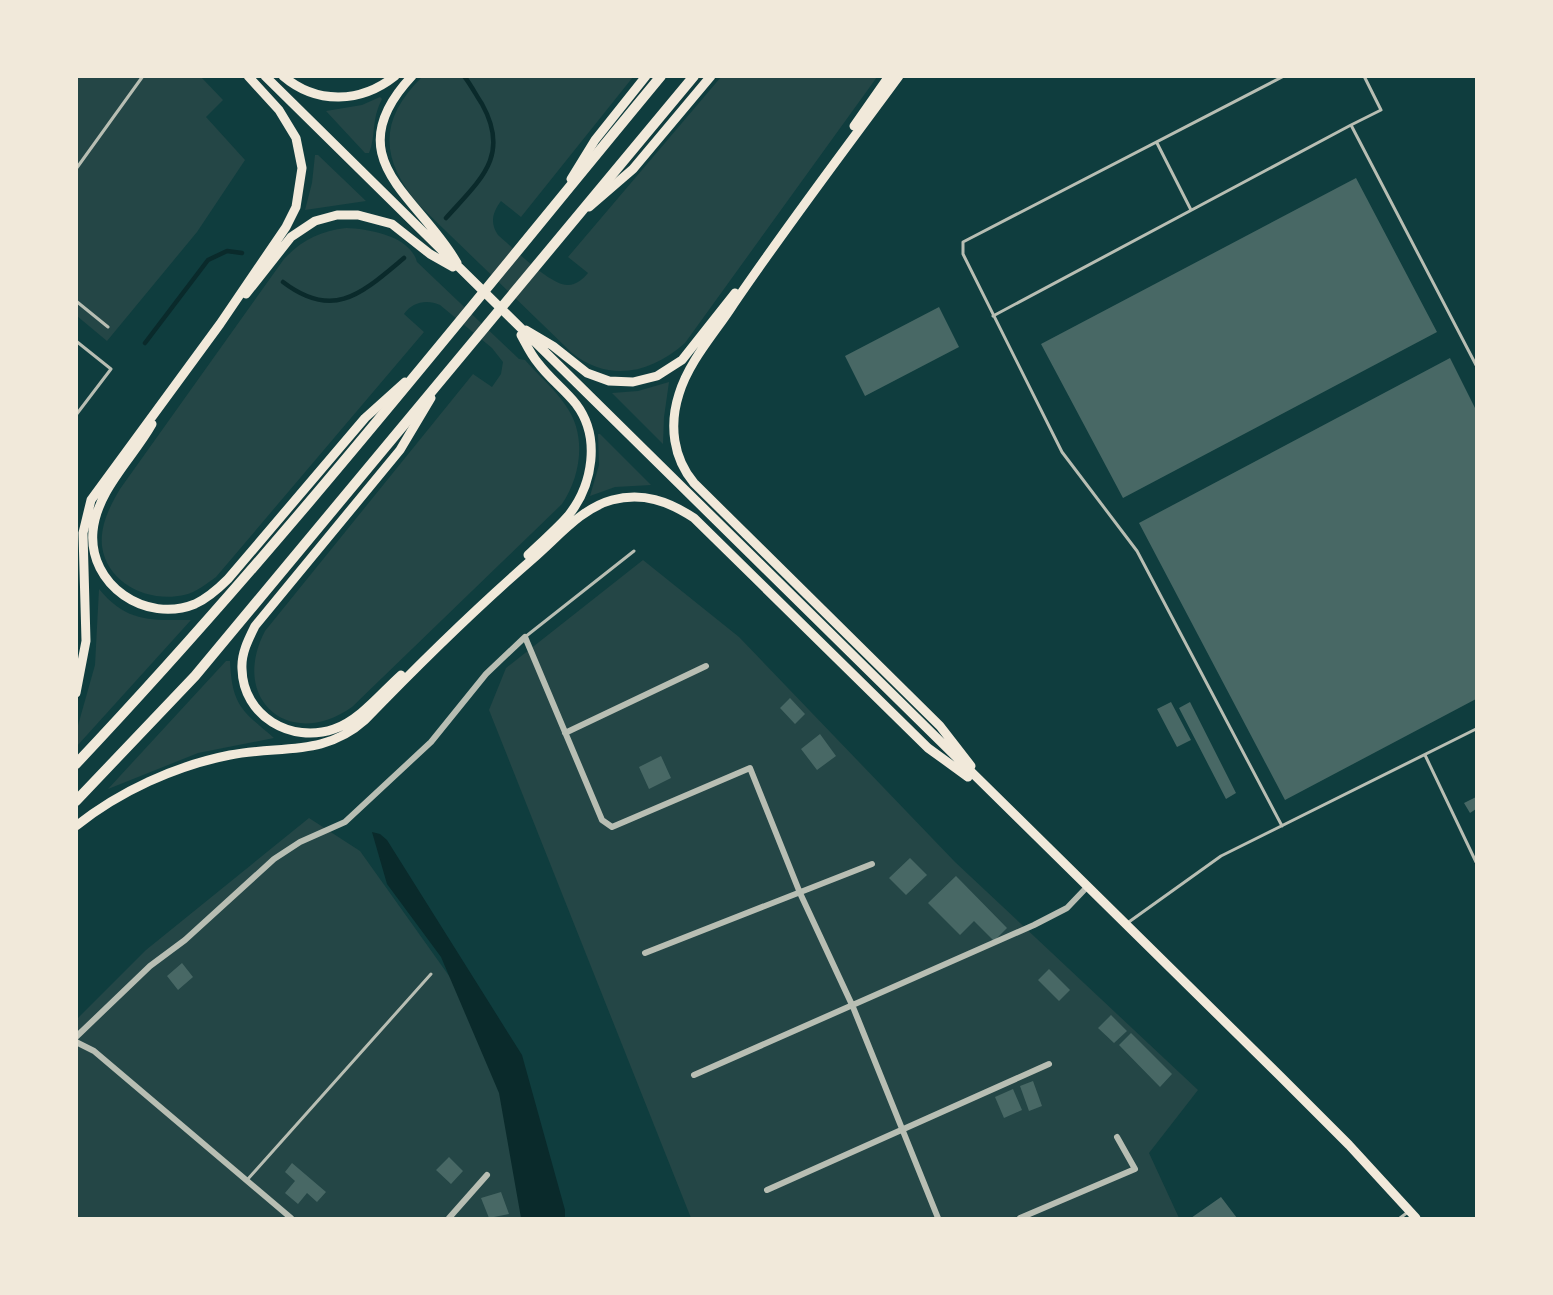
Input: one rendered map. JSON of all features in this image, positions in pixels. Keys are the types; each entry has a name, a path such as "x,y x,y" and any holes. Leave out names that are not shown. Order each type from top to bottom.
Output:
{"highway":[{"path":"76,764 176,658 299,516 415,372 661,76"},
{"path":"76,801 195,676 459,362 694,76"}],"main road":[{"path":"76,693 86,641 83,541 88,509 98,488 220,324 286,227 296,207 302,182 302,168 296,138 279,110 248,76"},
{"path":"265,76 1349,1145 1416,1218"},
{"path":"283,76 314,94 339,98 371,91 395,76"},
{"path":"412,76 392,99 383,120 381,145 385,164 395,185 443,238 463,273"},
{"path":"558,200 595,140 646,76"},
{"path":"578,216 633,169 711,76"},
{"path":"825,175 845,140 889,76"},
{"path":"899,76 758,267 684,381 674,424 679,463 704,494 940,726 993,794"},
{"path":"220,324 291,237 325,217 349,214 381,220 403,231 430,254 463,273"},
{"path":"514,323 554,346 575,365 596,377 620,382 646,380 665,372 682,360 758,267"},
{"path":"491,596 578,503 587,481 591,458 590,435 581,412 537,363 514,323"},
{"path":"171,392 145,437 107,491 96,518 93,539 96,560 110,585 130,600 156,608 184,607 196,603 218,589 365,418 415,372"},
{"path":"435,390 400,450 255,626 243,658 243,680 251,702 276,726 302,734 326,732 353,718 593,507 633,497 664,502 694,518 928,748 993,794"},
{"path":"76,826 100,809 141,786 200,763 246,752 320,746 342,737 365,720 440,643"}],"street":[{"path":"76,1037 150,966 185,940 274,859 300,842 345,822 431,742 486,674 525,637 602,820 612,827 750,768 800,893 854,1007 938,1218"},
{"path":"565,732 706,666"},
{"path":"645,953 872,864"},
{"path":"694,1075 854,1007 1067,908 1088,887"},
{"path":"76,1042 94,1051 291,1218"},
{"path":"767,1190 901,1128 1049,1064"},
{"path":"1020,1218 1136,1169 1117,1137"},
{"path":"449,1218 487,1175"}],"lane":[{"path":"76,169 143,76"},
{"path":"1282,826 1137,551 1062,452 963,254 963,242 1284,76"},
{"path":"993,316 1381,110 1364,76"},
{"path":"1351,125 1476,365"},
{"path":"1157,143 1191,210"},
{"path":"76,301 108,327"},
{"path":"76,341 111,369 76,415"},
{"path":"1472,356 1476,354"},
{"path":"525,637 634,551"},
{"path":"1125,925 1221,856 1476,729"},
{"path":"1425,755 1476,862"},
{"path":"247,1180 390,1023 431,974"},
{"path":"1400,1218 1409,1210"}],"shaded area":[{"path":"76,77 201,77 223,100 206,117 245,160 197,232 107,341 77,316"},
{"path":"422,77 633,77 521,217 501,201 494,214 493,222 498,235 542,273 561,284 568,285 579,281 588,273 568,257 721,77 877,77 685,343 672,353 644,367 615,371 586,362 572,353 420,206 407,189 391,156 391,125 408,93"},
{"path":"380,97 382,99 376,114 371,147 369,153 365,153 326,111 362,105"},
{"path":"315,155 318,155 366,201 305,210 312,183"},
{"path":"346,228 377,232 398,240 413,253 417,262 519,359 525,360 557,394 573,417 579,442 579,455 574,481 562,504 352,707 329,719 307,723 288,720 272,711 260,697 255,678 256,656 265,631 473,374 492,387 501,374 503,362 492,348 440,305 425,302 415,304 407,310 404,314 424,332 216,577 193,592 171,597 144,593 132,588 112,571 102,546 102,538 106,516 120,489 284,259 312,237"},
{"path":"669,382 663,444 612,393 638,391"},
{"path":"598,434 651,485 615,487 590,496 599,465"},
{"path":"643,560 739,637 955,862 1198,1090 1149,1153 1179,1218 691,1218 489,710 506,668"},
{"path":"99,589 109,600 130,614 152,619 191,620 77,746 77,729 95,665"},
{"path":"226,661 230,661 233,689 241,707 274,738 198,753 108,789"},
{"path":"309,818 360,851 504,1053 538,1218 77,1218 77,1019 146,950"},
{"path":"372,832 380,834 387,840 522,1055 565,1210 565,1218 521,1218 499,1093 441,957 387,884"}],"building":[{"path":"1356,178 1437,332 1123,498 1041,344"},
{"path":"939,307 959,347 865,396 845,356"},
{"path":"1450,358 1476,410 1476,699 1285,800 1139,523"},
{"path":"790,698 805,714 795,724 780,708"},
{"path":"1171,702 1191,740 1177,747 1157,709"},
{"path":"1190,702 1236,793 1226,799 1179,708"},
{"path":"820,734 836,756 817,770 801,749"},
{"path":"661,756 671,778 649,789 639,767"},
{"path":"1476,797 1476,809 1470,813 1464,803"},
{"path":"910,858 927,875 906,895 889,878"},
{"path":"956,876 1007,928 994,941 974,921 960,935 928,903"},
{"path":"182,963 193,977 178,990 167,976"},
{"path":"1049,969 1070,990 1059,1001 1038,980"},
{"path":"1111,1015 1127,1031 1114,1043 1098,1028"},
{"path":"1131,1033 1172,1074 1160,1087 1119,1045"},
{"path":"1033,1081 1042,1106 1029,1111 1020,1086"},
{"path":"1013,1089 1022,1110 1004,1118 995,1097"},
{"path":"449,1157 463,1171 451,1184 436,1170"},
{"path":"292,1163 326,1192 317,1202 307,1193 298,1204 285,1193 295,1181 285,1172"},
{"path":"501,1192 509,1214 489,1218 481,1198"},
{"path":"1221,1197 1237,1218 1191,1218"}],"waterway":[{"path":"446,218 480,179 488,166 492,153 493,138 490,122 482,104 464,76"},
{"path":"145,343 208,260 227,251 242,253"},
{"path":"283,282 301,294 318,300 333,301 347,298 361,291 404,258"}]}
